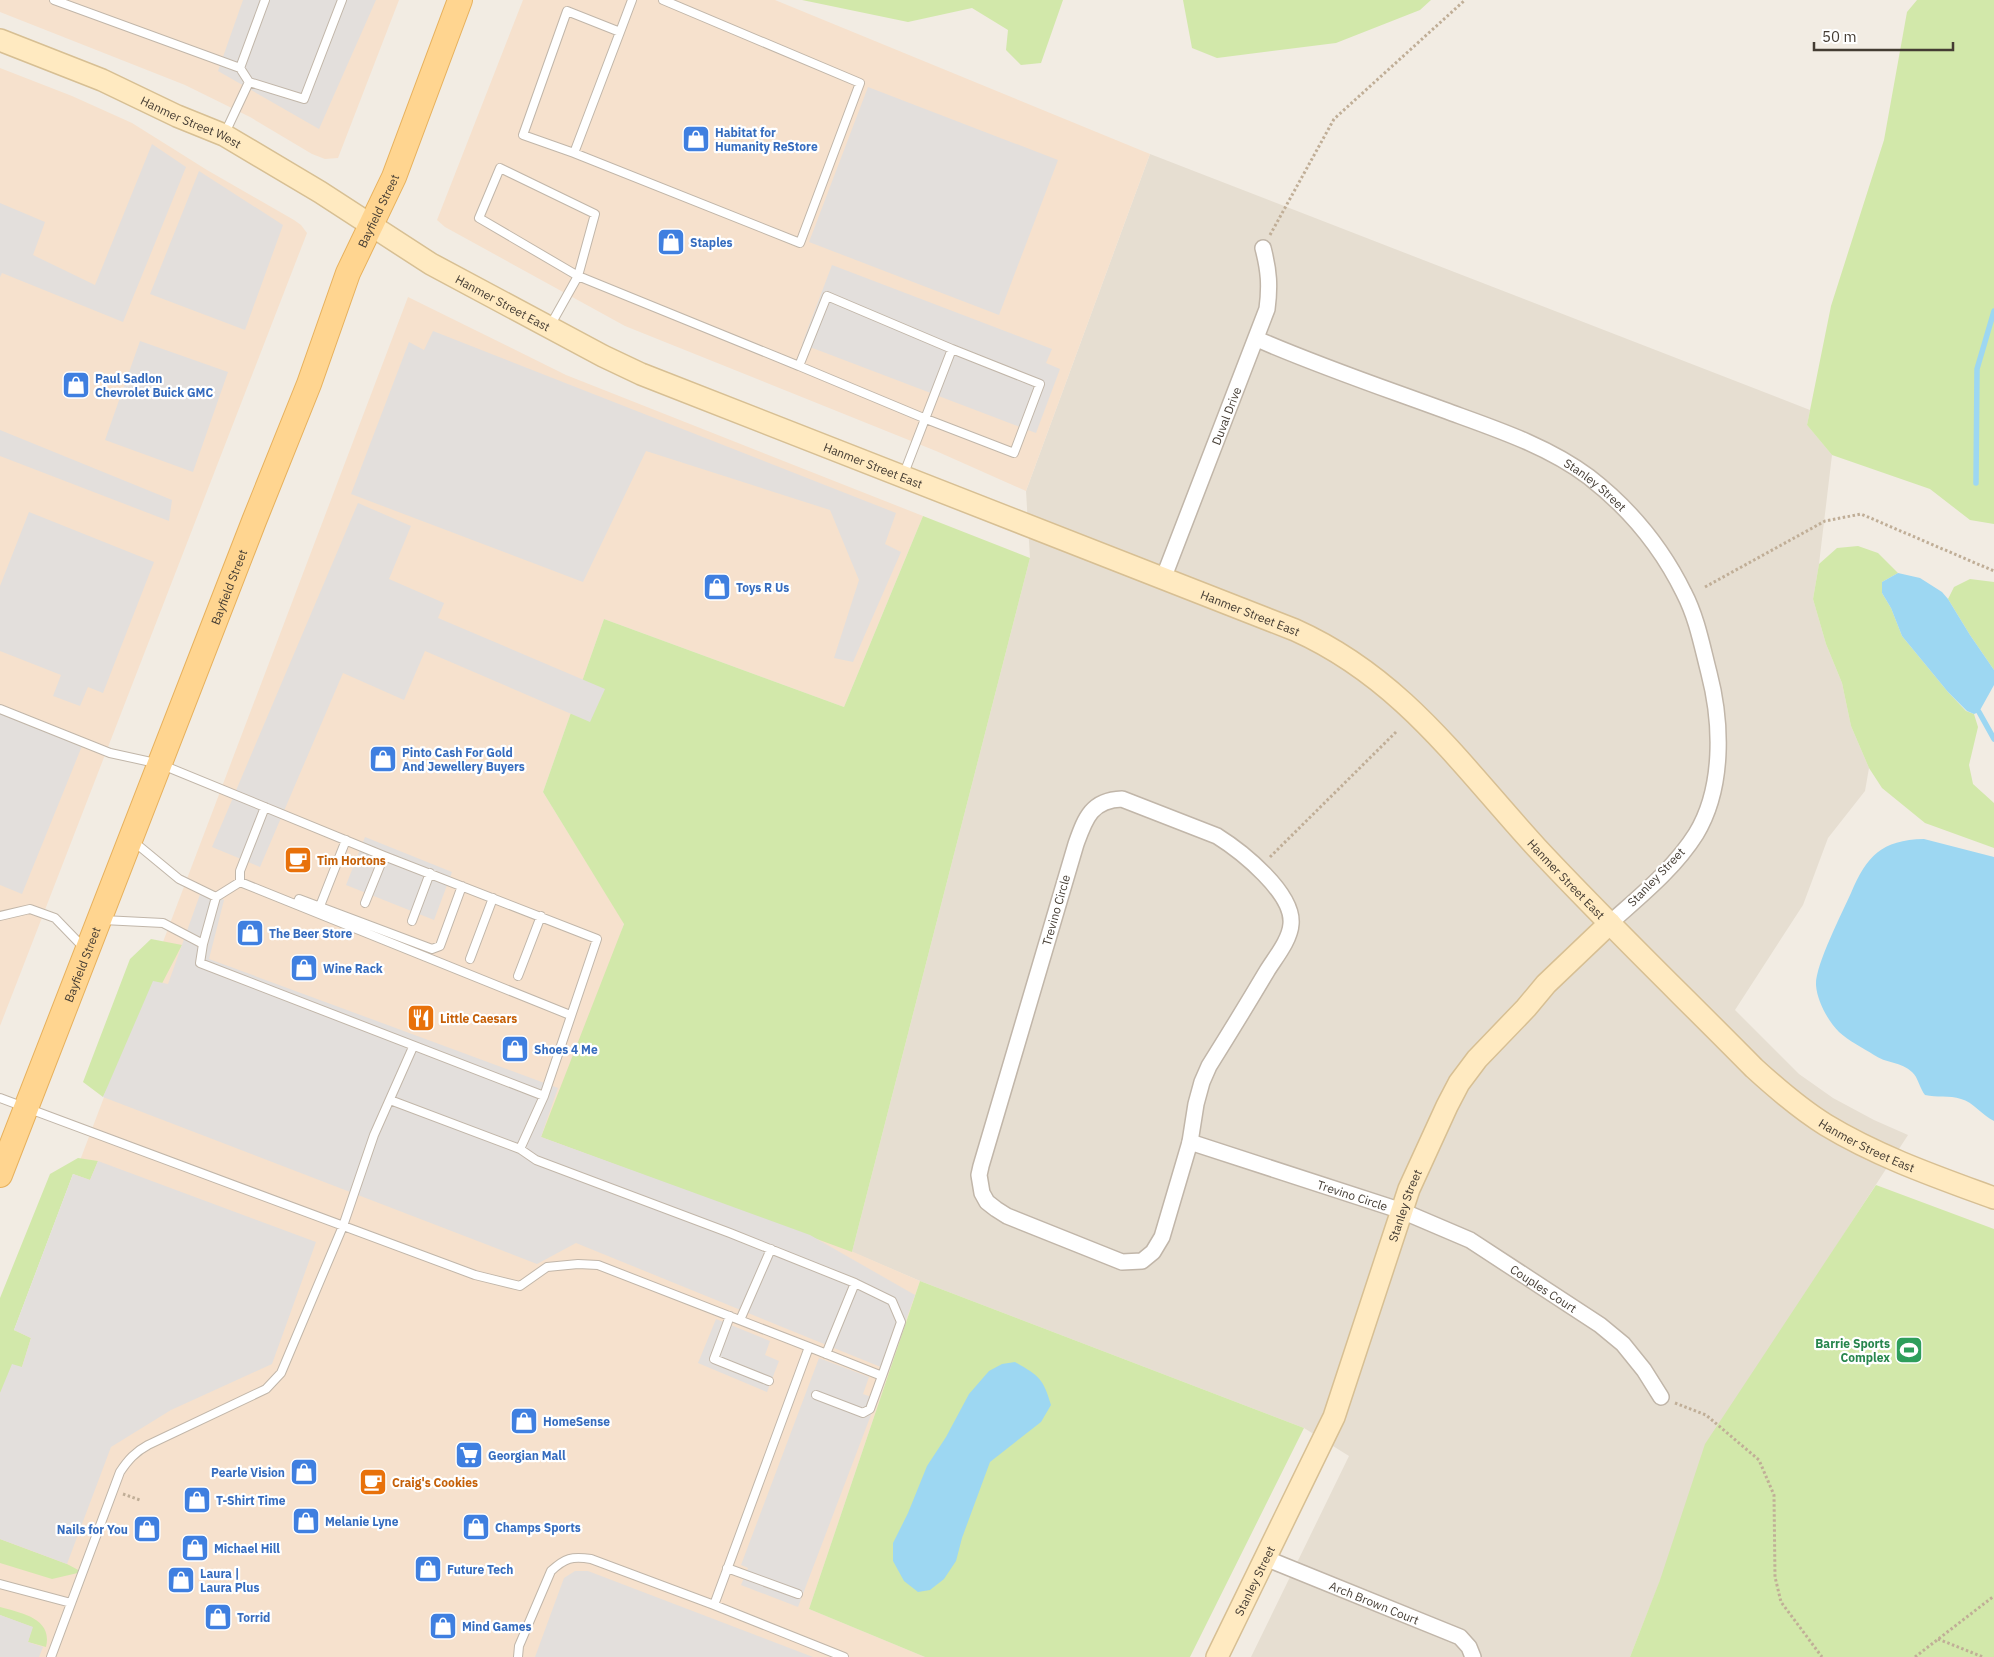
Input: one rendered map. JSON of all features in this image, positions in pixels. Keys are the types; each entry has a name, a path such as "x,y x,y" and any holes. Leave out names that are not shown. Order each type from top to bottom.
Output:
{"main road":[{"name":"Bayfield Street","path":"0,1175 309,384 348,273 394,178 460,0"}],"street":[{"name":"Hanmer Street West","path":"0,40 102,80 177,116 224,135 320,192 371,225"},
{"name":"Hanmer Street East","path":"371,225 431,264 603,356 641,374 1295,630 1334,649 1366,670 1416,713 1535,846 1610,923 1754,1068 1802,1109 1825,1124 1883,1155 1994,1198"},
{"name":"Duval Drive","path":"1163,579 1267,310 1269,269 1263,248"},
{"name":"Stanley Street","path":"1217,1657 1334,1417 1409,1189 1416,1178 1436,1129 1459,1083 1477,1059 1526,1008 1546,984 1675,861 1697,833 1708,807 1715,780 1718,752 1712,686 1697,626 1686,595 1652,540 1632,517 1589,477 1561,459 1527,442 1257,339"},
{"name":"Trevino Circle","path":"1110,800 1122,800 1133,803 1217,836 1230,844 1258,869 1287,904 1291,924 1279,951 1206,1074 1196,1104 1190,1142 1162,1237 1153,1252 1142,1260 1132,1263 1122,1262 1007,1216 987,1202 979,1184 981,1166 1076,844 1089,814 1099,804 1110,800"},
{"name":"Trevino Circle","path":"1190,1142 1402,1211"},
{"name":"Couples Court","path":"1402,1211 1470,1240 1600,1325 1622,1344 1639,1363 1661,1398"},
{"name":"Arch Brown Court","path":"1265,1558 1460,1637 1473,1657"}],"lane":[{"path":"54,0 240,68 248,82 304,99 342,0"},
{"path":"240,68 266,0"},
{"path":"574,153 632,0"},
{"path":"620,32 567,10 523,135 574,153 800,243 860,83 663,0"},
{"path":"224,135 248,82"},
{"path":"550,326 578,276 595,214 500,168 479,218 578,276 926,419 1014,453 1040,384 827,296 799,366"},
{"path":"902,477 952,349"},
{"path":"0,708 110,753 160,764 384,856 597,939 544,1096 520,1149"},
{"path":"240,882 240,872 265,807"},
{"path":"130,839 179,879 216,897"},
{"path":"320,906 346,840"},
{"path":"365,902 384,856"},
{"path":"412,921 430,873"},
{"path":"240,882 216,897 203,944 200,963 412,1047 544,1096"},
{"path":"240,882 570,1015"},
{"path":"296,904 299,898 432,949 440,946 462,886"},
{"path":"470,959 493,898"},
{"path":"0,916 30,909 55,918 87,951"},
{"path":"518,976 541,916"},
{"path":"99,919 163,923 203,944"},
{"path":"51,1657 120,1472 127,1461 136,1452 148,1445 266,1388 281,1373 343,1226 374,1135 412,1047"},
{"path":"0,1098 475,1275 520,1286 547,1266 598,1265 882,1376"},
{"path":"390,1100 520,1149 536,1160 771,1249 855,1283 892,1301 901,1322 870,1409 862,1413 816,1395"},
{"path":"740,1320 771,1249"},
{"path":"826,1354 855,1283"},
{"path":"730,1316 714,1359 768,1381"},
{"path":"714,1605 809,1347"},
{"path":"518,1657 519,1646 551,1571 559,1564 576,1557 591,1560 714,1605 844,1657"},
{"path":"727,1568 798,1594"},
{"path":"0,1584 70,1604"}],"path":[{"path":"1263,248 1334,119 1465,0"},
{"path":"1705,587 1825,521 1861,514 1994,571"},
{"path":"1258,869 1396,732"},
{"path":"1661,1398 1706,1415 1759,1460 1774,1495 1776,1577 1781,1602 1822,1657"},
{"path":"1915,1657 1994,1596"},
{"path":"1938,1639 1983,1657"}],"shaded area":[{"path":"0,0 399,0 338,158 325,159 312,154 250,117 185,85 0,12"},
{"path":"243,0 376,0 319,129 218,71"},
{"path":"523,0 775,0 1150,154 1026,491 936,451 625,326 445,227 437,220"},
{"path":"0,68 72,96 132,123 207,170 294,220 307,233 0,1026"},
{"path":"868,87 1058,160 999,315 809,242"},
{"path":"152,144 186,167 123,322 2,273 0,277 0,203 45,222 33,255 95,285"},
{"path":"1150,154 1810,410 1807,425 1832,455 1813,599 1826,644 1842,683 1851,726 1869,768 1865,791 1828,838 1803,905 1735,1010 1799,1074 1833,1098 1874,1120 1908,1135 1756,1370 1660,1581 1630,1657 1251,1657 1349,1456 1304,1428 920,1281 852,1252 1030,558 1026,491"},
{"path":"199,171 283,225 245,330 150,294"},
{"path":"832,265 1052,349 1046,363 1060,369 1036,433 802,344"},
{"path":"408,297 566,375 923,516 844,707 604,619 543,792 624,923 561,1125 920,1281 809,1609 925,1657 0,1657 0,1371"},
{"path":"433,331 896,513 885,544 901,552 853,662 834,658 859,580 830,510 646,451 583,582 351,494 409,342 424,350"},
{"path":"140,341 228,372 193,472 105,440"},
{"path":"0,430 172,500 169,521 0,456"},
{"path":"358,503 411,526 389,579 444,603 438,618 605,689 590,722 425,651 404,700 343,673 260,867 212,847"},
{"path":"29,512 154,562 103,693 88,687 80,706 53,696 61,675 0,651 0,586"},
{"path":"0,712 82,746 22,894 0,885"},
{"path":"365,837 452,872 434,920 346,885"},
{"path":"203,886 224,900 209,959 558,1088 541,1137 810,1235 915,1295 888,1370 576,1243 537,1264 103,1097 153,981 168,984"},
{"path":"98,1161 316,1242 272,1364 171,1410 111,1447 67,1564 0,1539 0,1393 12,1364 22,1367 31,1338 14,1330 73,1174 90,1180"},
{"path":"716,1319 770,1341 765,1355 779,1361 767,1392 698,1363"},
{"path":"819,1358 869,1377 863,1394 877,1399 798,1607 741,1585 748,1568 741,1565"},
{"path":"575,1571 588,1571 813,1657 535,1657 564,1578"},
{"path":"0,1615 33,1627 28,1642 43,1647 39,1657 0,1657"}],"green space":[{"path":"802,0 1063,0 1041,63 1021,65 1006,50 1008,30 972,8 908,22"},
{"path":"1183,0 1431,0 1420,10 1336,43 1217,58 1192,48"},
{"path":"1917,0 1994,0 1994,524 1970,520 1930,489 1832,455 1807,425 1831,306 1884,140 1907,12"},
{"path":"923,516 1030,558 852,1252 541,1137 624,924 543,792 604,619 844,707"},
{"path":"1858,546 1878,553 1898,573 1882,582 1882,593 1891,608 1902,636 1948,692 1966,711 1974,714 1978,727 1969,765 1973,784 1994,803 1994,848 1925,823 1882,788 1869,768 1851,726 1842,683 1826,644 1813,599 1819,564 1837,548"},
{"path":"1970,579 1994,582 1994,670 1948,599 1954,587"},
{"path":"151,939 182,945 103,1097 83,1082 130,959"},
{"path":"78,1158 98,1161 90,1180 73,1174 14,1330 31,1338 22,1367 0,1393 0,1298 50,1174"},
{"path":"1876,1185 1994,1229 1994,1657 1630,1657 1660,1580 1705,1444"},
{"path":"920,1281 1304,1428 1190,1657 925,1657 809,1609"},
{"path":"0,1539 67,1564 82,1572 52,1579 0,1563"},
{"path":"0,1607 34,1618 40,1623 45,1629 47,1637 46,1647 28,1642 32,1627 0,1615"}],"water":[{"path":"1898,573 1920,578 1942,592 1994,670 1994,685 1979,712 1974,714 1967,711 1948,692 1902,636 1891,608 1882,593 1882,582"},
{"path":"1924,839 1994,857 1994,1121 1965,1101 1952,1097 1925,1095 1916,1077 1908,1069 1878,1058 1847,1038 1839,1032 1827,1017 1817,991 1817,976 1824,953 1863,869 1877,852 1886,847 1909,840"},
{"path":"1015,1362 1039,1379 1051,1405 1041,1422 990,1462 962,1538 956,1561 944,1579 930,1590 918,1592 904,1581 893,1561 893,1543 908,1513 927,1466 946,1437 969,1394 989,1371 1002,1364"}],"waterway":[{"path":"1976,483 1977,369 1994,311"},
{"path":"1979,712 1994,739"}],"place":[{"name":"Habitat for Humanity ReStore","path":"696,139"},
{"name":"Staples","path":"671,242"},
{"name":"Paul Sadlon Chevrolet Buick GMC","path":"76,385"},
{"name":"Toys R Us","path":"717,587"},
{"name":"Pinto Cash For Gold And Jewellery Buyers","path":"383,759"},
{"name":"Tim Hortons","path":"298,860"},
{"name":"The Beer Store","path":"250,933"},
{"name":"Wine Rack","path":"304,968"},
{"name":"Little Caesars","path":"421,1018"},
{"name":"Shoes 4 Me","path":"515,1049"},
{"name":"Barrie Sports Complex","path":"1909,1350"},
{"name":"HomeSense","path":"524,1421"},
{"name":"Georgian Mall","path":"469,1455"},
{"name":"Pearle Vision","path":"304,1472"},
{"name":"Craig's Cookies","path":"373,1482"},
{"name":"T-Shirt Time","path":"197,1500"},
{"name":"Melanie Lyne","path":"306,1521"},
{"name":"Champs Sports","path":"476,1527"},
{"name":"Nails for You","path":"147,1529"},
{"name":"Michael Hill","path":"195,1548"},
{"name":"Future Tech","path":"428,1569"},
{"name":"Laura | Laura Plus","path":"181,1580"},
{"name":"Torrid","path":"218,1617"},
{"name":"Mind Games","path":"443,1626"}]}
